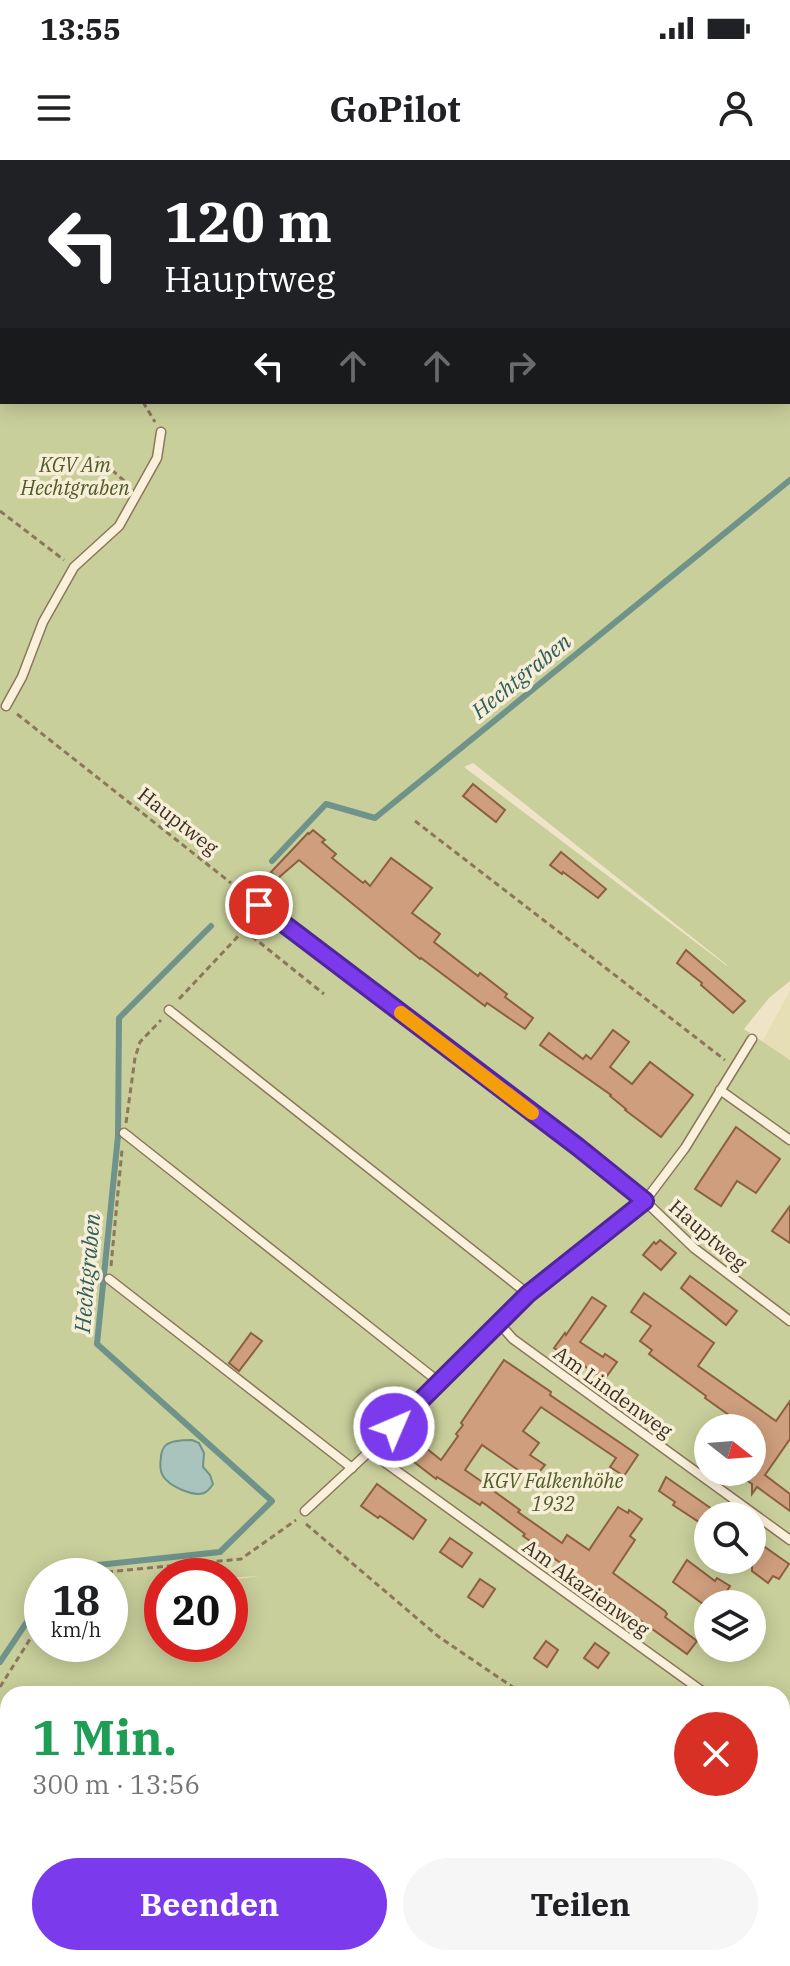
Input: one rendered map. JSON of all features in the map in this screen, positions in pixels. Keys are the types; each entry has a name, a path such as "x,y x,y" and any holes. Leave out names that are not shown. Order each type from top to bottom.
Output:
{"lane":[{"path":"6,706 22,677 43,622 74,567 119,526 138,493 157,458 161,432"},
{"name":"Hauptweg","path":"240,890 578,1147 645,1201 694,1248 790,1321"},
{"path":"169,1010 528,1294"},
{"path":"302,1514 528,1294 645,1201 685,1148 752,1039"},
{"path":"720,1090 790,1140"},
{"path":"124,1133 439,1382"},
{"path":"109,1279 352,1468"},
{"name":"Am Lindenweg","path":"498,1322 513,1339 790,1540"},
{"name":"Am Akazienweg","path":"372,1449 383,1461 695,1686"}],"path":[{"path":"144,404 161,432"},
{"path":"97,457 138,493"},
{"path":"0,511 74,567"},
{"name":"Hauptweg","path":"6,706 240,890"},
{"path":"415,821 735,1067"},
{"path":"109,1279 124,1133 140,1042 244,930 259,905"},
{"path":"244,930 324,994"},
{"path":"128,1570 241,1559 302,1514 439,1637 511,1686"},
{"path":"1,1686 24,1649"}],"shaded area":[{"path":"790,991 790,1060 762,1042"}],"green space":[{"path":"0,404 790,404 790,981 769,998 744,1029 790,1060 790,1686 0,1686","holes":["473,763 727,965 727,966 464,767","167,1444 204,1453 203,1467 210,1475 160,1465 161,1452"]}],"water":[{"path":"192,1440 199,1443 204,1453 203,1467 213,1484 199,1494 176,1487 161,1472 161,1455 165,1446 175,1441"}],"building":[{"path":"473,784 505,810 496,822 463,796"},
{"path":"313,830 336,854 332,858 363,883 365,881 370,886 391,858 432,888 412,913 440,934 434,942 478,976 480,973 533,1018 525,1029 487,1003 485,1006 420,959 299,860 277,879 271,872"},
{"path":"561,852 606,889 598,898 550,865"},
{"path":"686,950 745,1001 733,1013 677,963"},
{"path":"613,1030 629,1042 610,1067 632,1084 650,1062 693,1095 661,1137 625,1110 611,1095 540,1045 549,1033 583,1059 586,1055 591,1059"},
{"path":"736,1127 780,1159 756,1193 737,1181 721,1206 695,1189"},
{"path":"790,1206 790,1243 772,1231"},
{"path":"660,1240 676,1253 661,1270 643,1255 654,1242 656,1244"},
{"path":"690,1276 737,1311 726,1325 681,1288"},
{"path":"644,1293 714,1343 698,1366 776,1421 790,1401 790,1439 766,1474 766,1414 727,1414 705,1398 649,1354 652,1350 640,1341 651,1326 631,1312"},
{"path":"592,1297 606,1306 580,1342 617,1362 604,1380 568,1354 566,1356 554,1348"},
{"path":"251,1333 262,1341 239,1371 229,1363"},
{"path":"504,1360 638,1455 624,1476 610,1467 616,1458 541,1407 523,1431 539,1443 530,1455 545,1465 531,1482 482,1445 465,1470 562,1543 567,1535 589,1550 618,1507 642,1519 630,1536 635,1540 613,1573 665,1611 665,1617 694,1639 694,1645 687,1654 523,1536 525,1534 482,1502 480,1505 436,1479 405,1455 416,1440 441,1460 458,1436 461,1423"},
{"path":"766,1476 790,1494 790,1511 757,1487 752,1494 752,1486 766,1486"},
{"path":"666,1477 702,1502 694,1502 694,1519 673,1505 675,1502 659,1491"},
{"path":"377,1484 426,1520 413,1539 361,1506"},
{"path":"450,1538 472,1553 462,1567 440,1552"},
{"path":"766,1548 789,1564 779,1579 773,1576 768,1583 756,1574 766,1574"},
{"path":"687,1560 694,1565 694,1574 706,1574 730,1586 728,1590 694,1590 694,1597 673,1582"},
{"path":"480,1579 495,1589 483,1607 468,1597"},
{"path":"546,1641 558,1650 547,1667 534,1658"},
{"path":"595,1643 609,1653 598,1668 584,1658"}],"waterway":[{"name":"Hechtgraben","path":"272,861 326,804 375,818 790,480"},
{"name":"Hechtgraben","path":"128,1562 220,1552 272,1501 97,1344 118,1136 119,1018 211,926"},
{"name":"Hechtgraben","path":"0,1662 24,1626"}],"slow traffic":[{"path":"401,1013 532,1113"}],"route":[{"path":"259,905 645,1201 528,1294 394,1427"}],"park label":[{"name":"KGV Am Hechtgraben","path":"75,476"},
{"name":"KGV Falkenhöhe 1932","path":"553,1492"}]}
